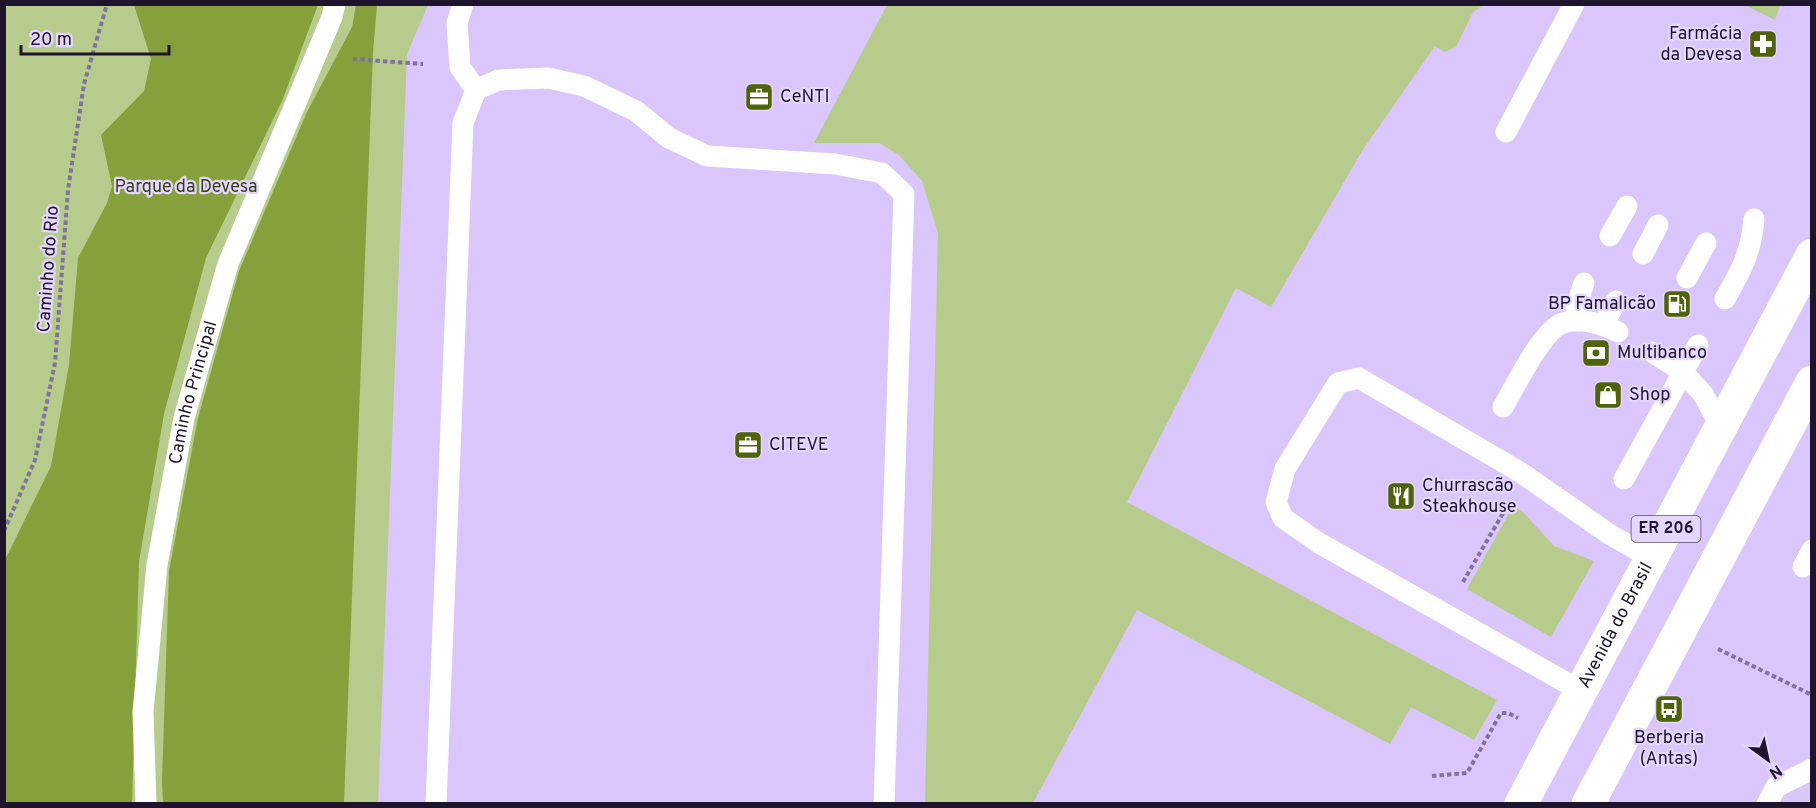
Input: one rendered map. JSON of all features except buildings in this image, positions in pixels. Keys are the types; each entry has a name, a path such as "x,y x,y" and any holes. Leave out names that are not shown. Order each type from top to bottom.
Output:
{"main road":[{"name":"Avenida do Brasil","path":"1521,804 1812,255"},
{"name":"ER 206","path":"1588,804 1812,382"}],"lane":[{"name":"Caminho Principal","path":"146,804 144,700 157,565 184,418 228,264 294,111 332,17 335,4"},
{"path":"464,4 457,23 460,67 476,90"},
{"path":"1506,132 1574,4"},
{"path":"436,804 463,123 476,90 498,80 548,78 584,86 636,111 669,138 707,156 835,164 882,172 904,194 884,804"},
{"path":"1610,236 1627,206"},
{"path":"1725,300 1745,264 1752,243 1754,219"},
{"path":"1643,254 1658,225"},
{"path":"1687,278 1706,243"},
{"path":"1578,321 1576,308 1584,283"},
{"path":"1503,407 1545,336 1562,323 1578,321 1611,328 1616,302"},
{"path":"1624,479 1698,345"},
{"path":"1652,352 1683,372 1703,394 1721,427"},
{"path":"1581,691 1318,543 1282,518 1276,502 1285,470 1338,383 1359,378 1520,472 1609,534 1651,558"},
{"path":"1767,804 1776,787 1812,769"}],"path":[{"name":"Caminho do Rio","path":"4,531 36,460 55,363 68,190 84,84 107,4"},
{"path":"373,60 460,67"},
{"path":"1459,589 1506,507"},
{"path":"1681,631 1812,694"},
{"path":"1432,776 1467,773 1501,713 1508,713 1521,719"}],"green space":[{"path":"1780,4 1775,20 1745,5"},
{"name":"Parque da Devesa","path":"4,5 428,5 407,54 378,803 5,803"},
{"path":"134,5 318,5 282,101 206,258 164,414 139,562 132,803 5,803 4,562 51,466 69,365 78,258 107,203 112,186 101,135 144,91 151,59"},
{"path":"356,5 377,5 373,52 344,803 163,803 169,571 198,418 239,271 307,112 352,27"},
{"path":"887,5 1483,5 1473,12 1456,47 1444,52 1435,46 1362,151 1271,307 1236,288 1127,502 1497,700 1474,740 1411,707 1390,744 1137,610 1033,803 925,803 938,233 922,181 899,155 879,143 814,143"},
{"path":"1513,506 1522,511 1554,546 1594,561 1551,637 1467,589"}],"place":[{"name":"Farmácia da Devesa","path":"1763,44"},
{"name":"CeNTI","path":"759,97"},
{"name":"BP Famalicão","path":"1677,304"},
{"name":"Multibanco","path":"1596,353"},
{"name":"Shop","path":"1608,395"},
{"name":"CITEVE","path":"748,445"},
{"name":"Churrascão Steakhouse","path":"1401,496"},
{"name":"Berberia (Antas)","path":"1669,709"}]}
